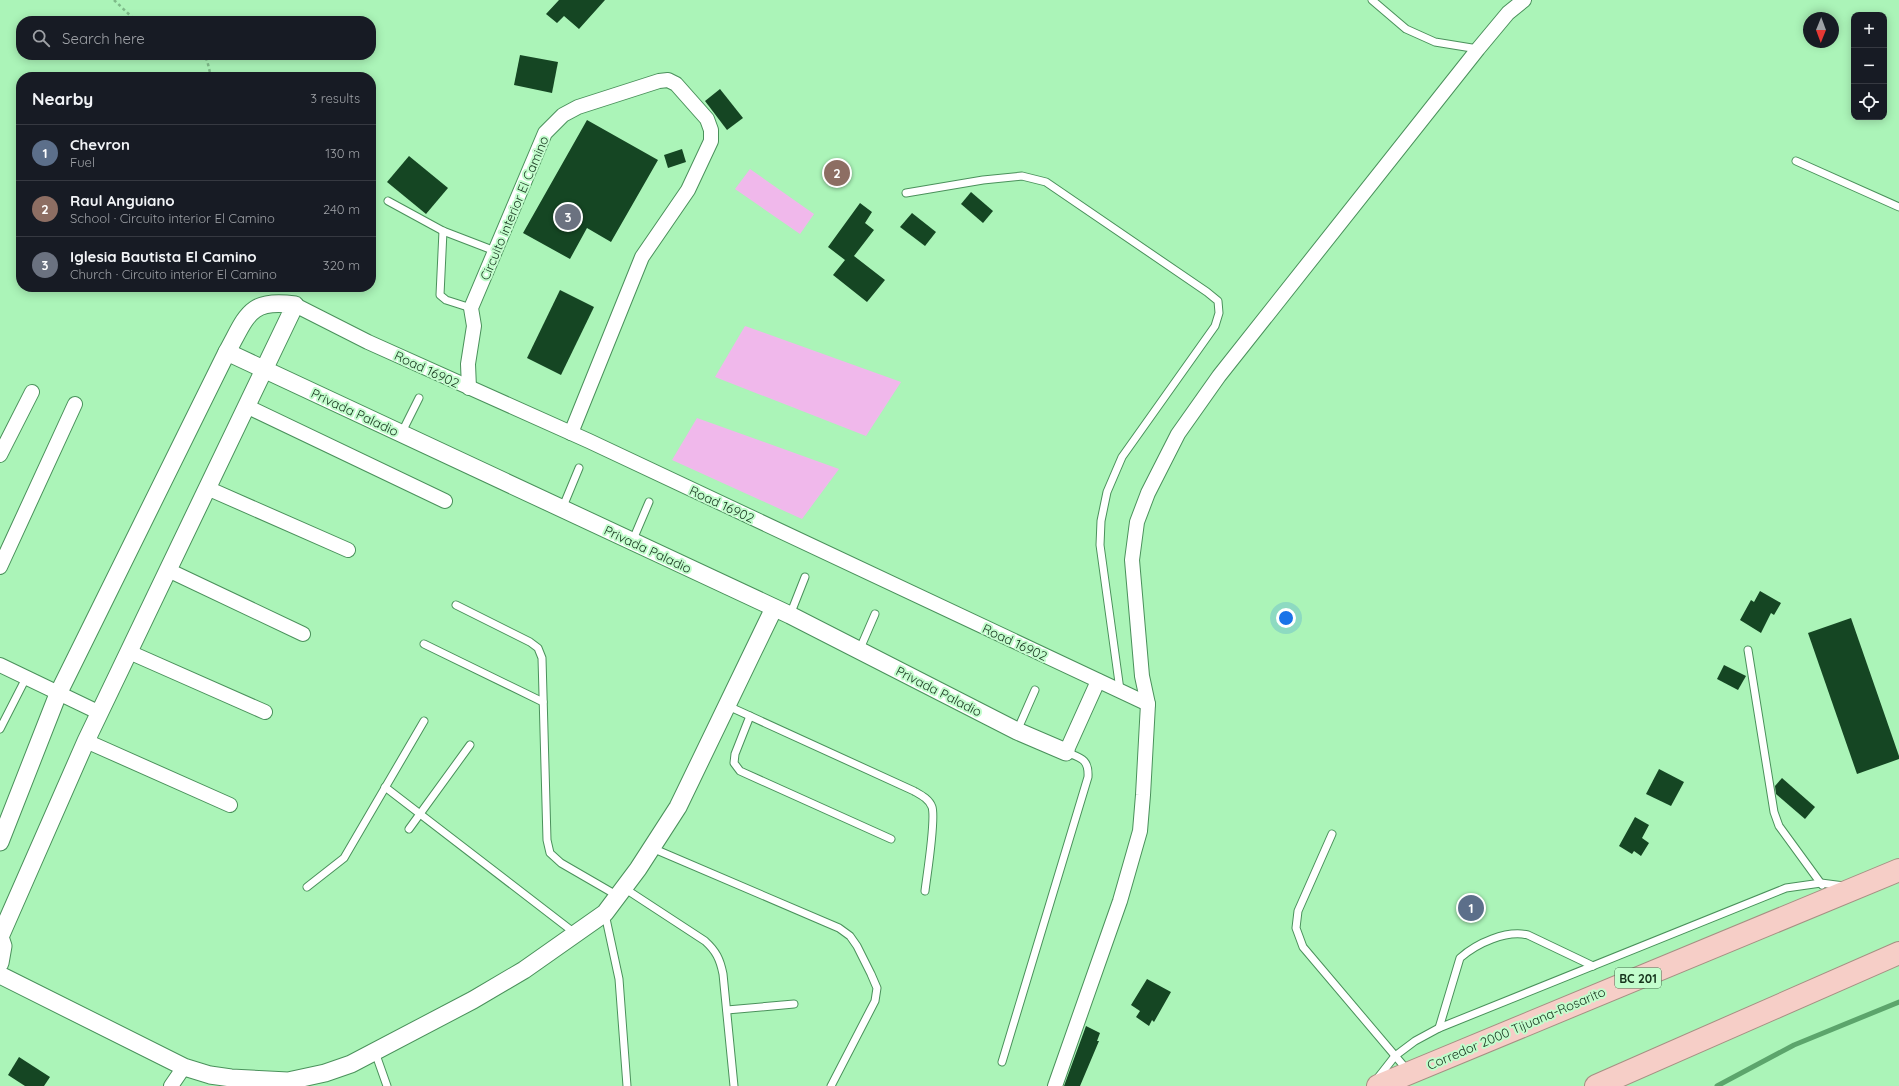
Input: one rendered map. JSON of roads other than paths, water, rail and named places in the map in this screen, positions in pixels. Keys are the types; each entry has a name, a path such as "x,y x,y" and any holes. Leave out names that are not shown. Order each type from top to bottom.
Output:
{"highway":[{"name":"Corredor 2000 Tijuana-Rosarito","path":"1378,1086 1826,890 1856,888 1899,870"},
{"path":"1596,1086 1899,954"}],"street":[{"path":"1055,1086 1111,929 1140,831 1148,704 1142,676 1132,560 1137,522 1162,464 1178,434 1219,376 1478,48 1508,13 1524,0"},
{"name":"Circuito interior El Camino","path":"471,308 545,134 563,115 578,107 659,81 668,80 676,84 707,119 711,130 711,141 688,190 642,257 571,433"},
{"path":"0,842 58,694 227,352 250,312 272,303 295,305 86,741 0,937 3,946 0,963"},
{"name":"Road 16902","path":"295,305 360,338 571,433 1148,704"},
{"path":"469,388 468,364 474,326 471,308"},
{"name":"Privada Paladio","path":"227,352 782,612 1017,732 1066,752"},
{"path":"0,455 32,392"},
{"path":"0,567 75,404"},
{"path":"246,406 446,501"},
{"path":"207,488 348,550"},
{"path":"168,570 303,634"},
{"path":"0,975 184,1067 210,1075 288,1083 351,1064 473,1000 524,970 605,914 652,848 678,808 728,706 782,612"},
{"path":"129,652 265,712"},
{"path":"0,665 100,713"},
{"path":"1066,752 1098,680"},
{"path":"86,741 230,805"},
{"path":"174,1085 184,1067"}],"lane":[{"path":"1372,0 1406,29 1435,42 1478,48"},
{"path":"1796,161 1899,207"},
{"path":"906,193 983,180 1022,176 1046,182 1208,292 1218,301 1219,313 1215,326 1122,457 1107,492 1101,521 1100,545 1120,690"},
{"path":"388,201 443,231 495,251"},
{"path":"443,231 440,295 446,300 471,308"},
{"path":"401,434 419,398"},
{"path":"562,509 579,468"},
{"path":"632,542 649,502"},
{"path":"782,612 805,577"},
{"path":"456,605 530,642 538,648 542,658 547,840 550,853 561,863 621,892 705,941 715,951 722,968 734,1086"},
{"path":"859,651 876,614"},
{"path":"424,644 543,702"},
{"path":"1748,650 1774,812 1779,826 1826,890"},
{"path":"0,730 26,678"},
{"path":"1017,732 1035,690"},
{"path":"728,706 914,791 926,799 932,807 933,819 925,891"},
{"path":"750,716 735,754 734,763 740,771 891,838"},
{"path":"308,887 344,858 424,721"},
{"path":"409,829 470,745"},
{"path":"1002,1062 1088,777 1088,767 1083,759 1066,752"},
{"path":"385,787 576,934"},
{"path":"1332,834 1298,911 1296,928 1303,948 1409,1073"},
{"path":"652,848 839,928 850,936 857,946 877,988 875,1001 831,1086"},
{"path":"1372,1086 1395,1056 1439,1028 1786,888 1826,890"},
{"path":"605,914 619,979 627,1086"},
{"path":"1439,1028 1460,958 1468,951 1505,935 1517,932 1528,935 1593,966"},
{"path":"727,1010 794,1004"},
{"path":"375,1052 387,1086"}],"waterway":[{"path":"1717,1086 1794,1045 1899,1002"}],"place":[{"name":"Raul Anguiano","path":"837,173"},
{"name":"Iglesia Bautista El Camino","path":"568,217"},
{"name":"Chevron","path":"1471,908"}]}
